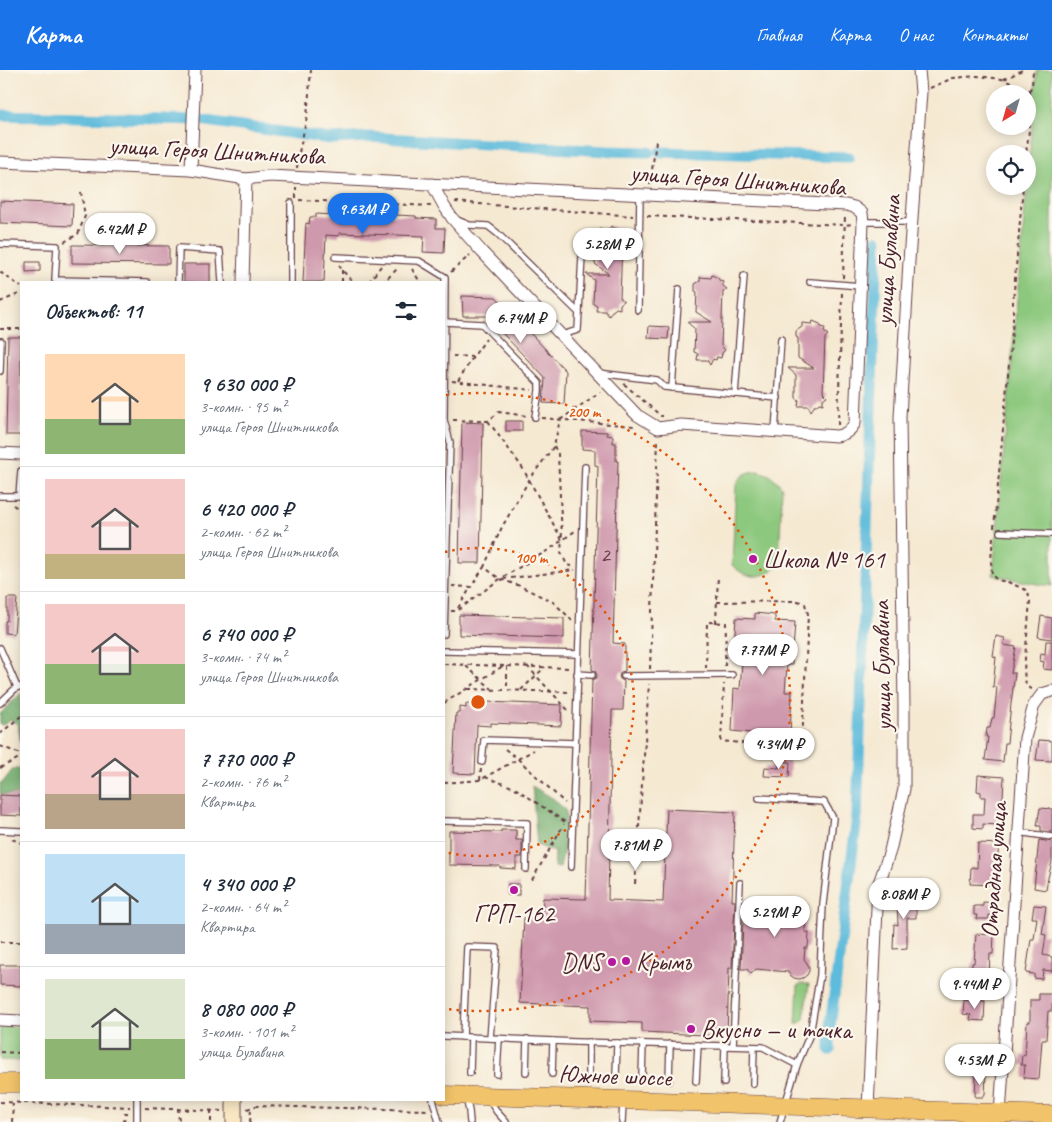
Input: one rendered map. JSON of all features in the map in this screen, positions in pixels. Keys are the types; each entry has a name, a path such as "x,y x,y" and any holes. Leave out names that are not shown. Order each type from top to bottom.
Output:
{"main road":[{"path":"0,1083 20,1083"},
{"name":"Южное шоссе","path":"440,1103 466,1096 486,1096 623,1100 782,1114 868,1109 996,1116 1052,1116"}],"street":[{"path":"191,170 195,70"},
{"name":"улица Булавина","path":"868,1109 878,886 890,850 904,789 900,417 921,92 919,70"},
{"name":"улица Героя Шнитникова","path":"0,162 191,170 246,179 270,176 846,205 854,207 862,213 863,222 855,423 851,430 836,436"},
{"path":"243,281 246,179"},
{"path":"432,184 452,218 636,415 658,428 681,425 836,436"},
{"path":"0,453 20,454"},
{"name":"Отрадная улица","path":"996,1116 1025,738 1034,705 1047,692"},
{"path":"0,1020 20,1021"}],"lane":[{"path":"638,310 640,216 645,195"},
{"path":"291,281 293,201"},
{"path":"452,218 469,225 488,226 493,229 579,314"},
{"path":"863,222 912,222"},
{"path":"0,244 57,246 55,280 101,281"},
{"path":"178,281 179,248 220,251 222,281"},
{"path":"335,256 420,261 445,276 445,322 482,324 539,383 535,417"},
{"path":"561,336 578,330 582,256"},
{"path":"735,394 744,276"},
{"path":"810,282 861,286"},
{"path":"672,388 679,289"},
{"path":"775,432 782,339"},
{"path":"0,371 1,341"},
{"path":"595,372 657,380 664,387 778,398"},
{"path":"445,424 450,442 445,586"},
{"path":"571,867 585,467"},
{"path":"0,496 19,496 20,483"},
{"path":"1000,532 1052,534"},
{"path":"0,648 19,687 0,703"},
{"path":"445,652 578,654"},
{"path":"577,671 592,675"},
{"path":"624,676 732,675"},
{"path":"482,762 484,740 575,743"},
{"path":"758,798 824,802 833,818 823,904 820,975 810,1034 797,1064 782,1114"},
{"path":"445,821 526,823 526,869"},
{"path":"0,830 20,831"},
{"path":"1018,832 1052,836"},
{"path":"733,1046 740,883"},
{"path":"463,1037 467,947 497,948 490,1038"},
{"path":"445,1036 763,1047 797,1064"},
{"path":"470,1073 471,1037"},
{"path":"497,1074 498,1038"},
{"path":"526,1072 527,1040"},
{"path":"552,1074 553,1040"},
{"path":"589,1042 589,1074"},
{"path":"616,1076 617,1043"},
{"path":"642,1077 643,1044"},
{"path":"669,1081 670,1044"},
{"path":"696,1081 698,1045"},
{"path":"724,1084 725,1046"},
{"path":"753,1084 754,1047"},
{"path":"466,1096 470,1122"},
{"path":"486,1096 506,1122"},
{"path":"622,1122 623,1100"},
{"path":"137,1101 137,1122"},
{"path":"439,1122 440,1103"}],"path":[{"path":"298,157 307,117 310,70"},
{"path":"1002,79 1022,70"},
{"path":"1032,85 1033,70"},
{"path":"921,92 953,78 978,76 1002,79 1016,85"},
{"path":"645,195 656,141"},
{"path":"57,246 78,234 85,216 81,192"},
{"path":"1022,195 991,560 992,575 997,580 1008,582 1028,592 1030,601 1024,670 1025,680 1027,687 1047,692"},
{"path":"293,201 444,206 451,202 640,216 845,225 863,222"},
{"path":"836,436 846,205"},
{"path":"445,276 478,247"},
{"path":"335,256 342,270 352,281"},
{"path":"370,281 386,259"},
{"path":"384,281 406,260 420,281"},
{"path":"342,270 342,281"},
{"path":"0,272 20,285"},
{"path":"0,302 20,293"},
{"path":"0,329 20,329"},
{"path":"458,381 491,333"},
{"path":"445,356 473,357"},
{"path":"613,374 661,416 671,417"},
{"path":"445,381 539,391"},
{"path":"457,611 484,567 502,527 529,480 554,446 560,420 608,386"},
{"path":"445,420 488,421 499,412 560,420 636,426"},
{"path":"488,421 522,467 562,540"},
{"path":"635,884 650,675 658,428"},
{"path":"554,446 558,454 561,552 567,565 581,570"},
{"path":"445,611 457,611 500,579 550,549 582,525"},
{"path":"484,567 500,579 520,586 553,602 569,617 578,631"},
{"path":"500,579 581,570"},
{"path":"716,623 718,575"},
{"path":"445,586 471,587"},
{"path":"706,676 707,622 726,623 721,742 794,748 802,745 808,614 805,604 798,601 717,602"},
{"path":"445,664 527,666 577,671"},
{"path":"465,664 492,689"},
{"path":"445,702 503,666"},
{"path":"507,666 507,690"},
{"path":"527,666 576,718"},
{"path":"521,690 545,667"},
{"path":"468,688 576,692"},
{"path":"0,734 20,717"},
{"path":"493,740 518,759 573,811 532,880"},
{"path":"445,783 480,780 548,742"},
{"path":"0,746 20,755"},
{"path":"0,768 20,756"},
{"path":"485,777 515,788 566,822"},
{"path":"0,942 20,942"},
{"path":"0,1052 20,1053"},
{"path":"0,1102 234,1111 251,1109 256,1106 440,1103"},
{"path":"12,1122 13,1103"},
{"path":"178,1108 179,1122"},
{"path":"250,1122 251,1109"},
{"path":"211,1110 211,1122"}],"green space":[{"path":"1037,70 1052,70 1052,586 993,575 1026,195 1036,195 1036,145 1030,145 1031,135 1036,135"},
{"path":"757,471 772,476 782,488 779,564 767,573 756,576 744,573 732,565 736,485 744,475"},
{"path":"20,694 20,738 18,724 11,720 3,725 0,724 0,714"},
{"path":"13,769 20,769 20,795 0,794 0,783 3,782"},
{"path":"532,786 554,799 566,811 565,844 560,868 554,867 555,852 537,845"},
{"path":"809,984 804,1019 796,1024 798,985"},
{"path":"0,1026 20,1027 20,1061 0,1060"}],"building":[{"path":"0,201 73,204 72,226 0,223"},
{"path":"335,212 416,216 416,218 436,219 436,228 445,228 444,253 423,252 424,236 339,233 339,236 326,235 324,281 303,281 306,223 309,224 310,217 316,217 316,214 335,215"},
{"path":"611,226 622,233 622,237 626,240 622,243 620,298 624,301 620,304 620,309 616,308 609,316 605,311 596,311 597,305 593,304 594,280 586,274 609,274 595,264 596,243 594,242 594,236 599,232 599,228 609,229"},
{"path":"72,245 169,246 169,264 72,263"},
{"path":"26,262 40,262 40,271 26,272"},
{"path":"184,264 210,264 210,281 184,281"},
{"path":"712,275 723,282 723,286 727,289 723,292 721,346 725,350 721,358 713,359 710,365 707,360 697,360 698,354 694,352 695,329 687,322 712,322 696,312 697,292 695,291 695,284 700,281 700,277 711,278"},
{"path":"462,296 496,297 566,371 564,404 543,403 545,378 486,316 463,316"},
{"path":"813,321 825,328 824,332 828,335 825,338 823,392 827,396 823,399 823,404 815,405 811,411 808,406 798,406 796,375 788,368 814,368 798,358 798,338 796,337 796,331 802,327 802,323 812,324"},
{"path":"649,326 669,327 668,339 648,338"},
{"path":"8,337 20,337 20,435 6,435"},
{"path":"506,421 522,421 522,431 506,431"},
{"path":"462,422 483,423 480,563 459,563"},
{"name":"Крымъ","path":"582,431 607,432 607,435 613,436 613,443 616,443 616,461 618,461 613,643 625,644 625,671 621,672 619,676 624,681 623,710 612,710 608,900 663,902 667,809 735,812 732,901 735,901 732,968 729,968 727,1036 642,1032 642,1023 590,1021 590,1006 520,1003 524,918 542,918 543,898 586,899 592,680 597,675 592,670 598,466 595,465 595,450 582,449"},
{"path":"7,598 17,598 14,634 5,633"},
{"path":"755,613 775,615 775,621 795,622 792,665 787,665 785,692 792,692 790,734 771,732 771,738 752,737 752,733 732,731 734,688 740,689 742,662 733,661 736,618 755,619"},
{"path":"459,615 564,618 564,638 459,635"},
{"path":"1041,616 1052,618 1052,639 1038,637"},
{"path":"996,636 1005,638 1004,645 1016,647 1011,673 1015,673 1003,762 985,760 988,737 986,737 987,728 990,728 992,718 994,718 997,687 993,687 996,657 993,656"},
{"path":"1046,641 1052,641 1052,670 1043,669 1044,662 1040,661 1041,653 1045,654"},
{"path":"486,702 562,705 561,726 491,723 491,726 477,725 475,774 453,773 456,713 460,713 460,707 466,708 466,704 486,705"},
{"path":"1039,740 1052,741 1052,761 1036,760"},
{"path":"779,761 790,762 789,777 764,776 765,767 779,768"},
{"path":"978,775 1004,777 999,825 983,824 983,829 973,828 973,814 984,814 985,797 981,797 981,792 977,791"},
{"path":"0,795 20,796 20,816 0,815"},
{"path":"1040,808 1052,809 1052,832 1041,831 1041,826 1037,826"},
{"path":"501,830 516,830 516,840 522,840 522,857 516,857 516,869 500,868 500,866 449,865 449,831 501,832"},
{"path":"1039,840 1052,842 1052,862 1046,890 1034,888"},
{"path":"978,843 999,844 995,885 970,884 971,867 977,868"},
{"name":"ГРП-162","path":"508,884 519,884 519,895 508,895"},
{"path":"897,896 916,897 916,918 907,918 907,948 893,949 894,924 898,925"},
{"path":"744,902 806,904 805,932 809,933 808,948 805,948 804,959 809,966 807,975 799,979 794,978 788,972 756,969 751,974 747,969 741,969"},
{"path":"983,902 994,903 993,916 989,915 989,919 976,919 977,915 974,915 974,906 983,906"},
{"path":"1034,905 1046,906 1042,934 1046,935 1043,955 1052,957 1052,971 1043,970 1042,979 1034,978 1034,974 1026,973 1031,939 1034,939 1037,918 1032,918"},
{"path":"976,934 994,935 993,954 990,954 989,976 972,976"},
{"path":"0,965 20,965 20,986 0,985"},
{"path":"1039,994 1052,994 1052,1011 1048,1011 1046,1040 1042,1040 1039,1079 1024,1078 1025,1065 1021,1065 1022,1055 1025,1056 1027,1022 1030,1022 1030,1000 1039,1000"},
{"path":"964,1000 985,1001 984,1021 970,1020 971,1015 963,1014"},
{"path":"976,1075 986,1075 985,1094 983,1097 975,1097"}],"waterway":[{"path":"0,115 200,120 331,139 367,137 649,152"},
{"path":"660,152 849,157"},
{"path":"830,1050 830,1027 857,817 877,240"}],"place":[{"name":"Школа № 161","path":"753,559"},
{"name":"ГРП-162","path":"514,890"},
{"name":"Крымъ","path":"626,961"},
{"name":"DNS","path":"612,962"},
{"name":"Вкусно — и точка","path":"691,1029"}]}
